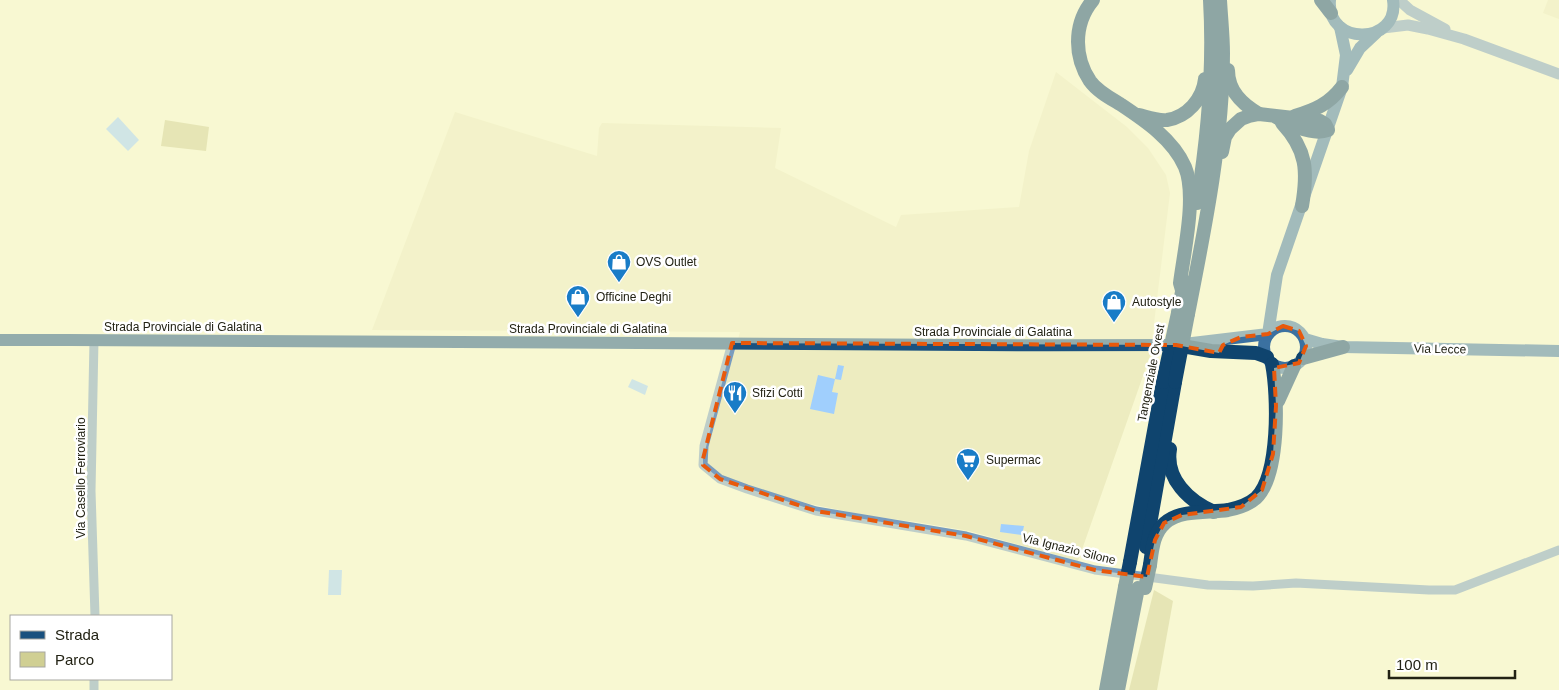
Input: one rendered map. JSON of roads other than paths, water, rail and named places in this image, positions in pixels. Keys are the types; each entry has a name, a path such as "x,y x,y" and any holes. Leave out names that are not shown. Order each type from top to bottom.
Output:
{"highway":[{"path":"1094,0 1085,12 1079,30 1078,48 1082,66 1090,81 1097,89 1135,114 1155,130 1170,145 1184,165 1188,175 1191,199 1180,283 1182,290"},
{"name":"Tangenziale Ovest","path":"1106,690 1136,588 1141,564 1183,313 1196,272 1212,178 1220,106 1223,53 1215,28 1210,0"},
{"name":"Tangenziale Ovest","path":"1183,313 1182,290 1205,156 1215,28 1220,0"},
{"path":"1321,0 1331,6"},
{"path":"1135,114 1167,120 1186,112 1192,106 1203,91 1208,38 1215,28 1226,31 1228,76 1231,87 1246,106 1259,114 1320,121 1325,124 1328,130 1318,132 1292,126 1276,117"},
{"path":"1292,117 1315,110 1326,104 1342,87"},
{"path":"1196,272 1202,265 1225,137 1230,129 1241,119 1259,114"},
{"path":"1276,117 1292,134 1304,158 1306,180 1302,206"},
{"path":"1118,690 1130,631 1138,626 1136,588 1141,564 1164,524 1172,518 1182,515 1241,507 1257,497 1268,475 1273,454 1276,386 1270,361 1256,353 1211,352 1176,345"},
{"path":"1276,406 1298,362 1343,347"},
{"path":"1171,385 1177,398 1169,456 1171,471 1178,484 1194,502 1215,512"}],"main road":[{"path":"1345,72 1360,48 1380,30 1393,13 1394,0"},
{"path":"1277,275 1276,302 1280,314 1289,326 1298,331 1305,339 1306,346 1298,362 1282,368 1270,361 1264,346 1268,334 1277,275 1328,130 1345,72 1346,55 1340,27 1331,6"},
{"path":"1340,27 1354,35 1362,36 1380,30"},
{"path":"1176,345 1268,334 1277,327 1289,326"},
{"name":"Via Lecce","path":"1305,339 1343,347 1559,351"},
{"name":"Strada Provinciale di Galatina","path":"0,340 933,346 1176,345"}],"street":[{"path":"1399,0 1410,10 1464,39"},
{"path":"1380,30 1408,25 1428,29 1464,39 1559,74"},
{"path":"1222,352 1220,349 1223,345 1241,338"},
{"name":"Via Casello Ferroviario","path":"94,340 91,491 95,615"},
{"name":"Via Ignazio Silone","path":"732,344 704,446 703,465 720,479 747,490 816,511 966,536 1095,570 1208,585 1253,586 1296,583 1455,590 1559,550"}],"water":[{"path":"118,117 139,140 128,151 106,129"},
{"path":"838,365 844,366 841,380 835,379"},
{"path":"818,375 835,379 832,392 838,393 834,414 810,409"},
{"path":"632,379 648,386 645,395 628,387"},
{"path":"1001,524 1024,526 1022,535 1000,532"},
{"path":"329,570 342,570 341,595 328,595"}],"place":[{"name":"OVS Outlet","path":"619,283"},
{"name":"Officine Deghi","path":"578,318"},
{"name":"Autostyle","path":"1114,323"},
{"name":"Sfizi Cotti","path":"735,414"},
{"name":"Supermac","path":"968,481"}]}
